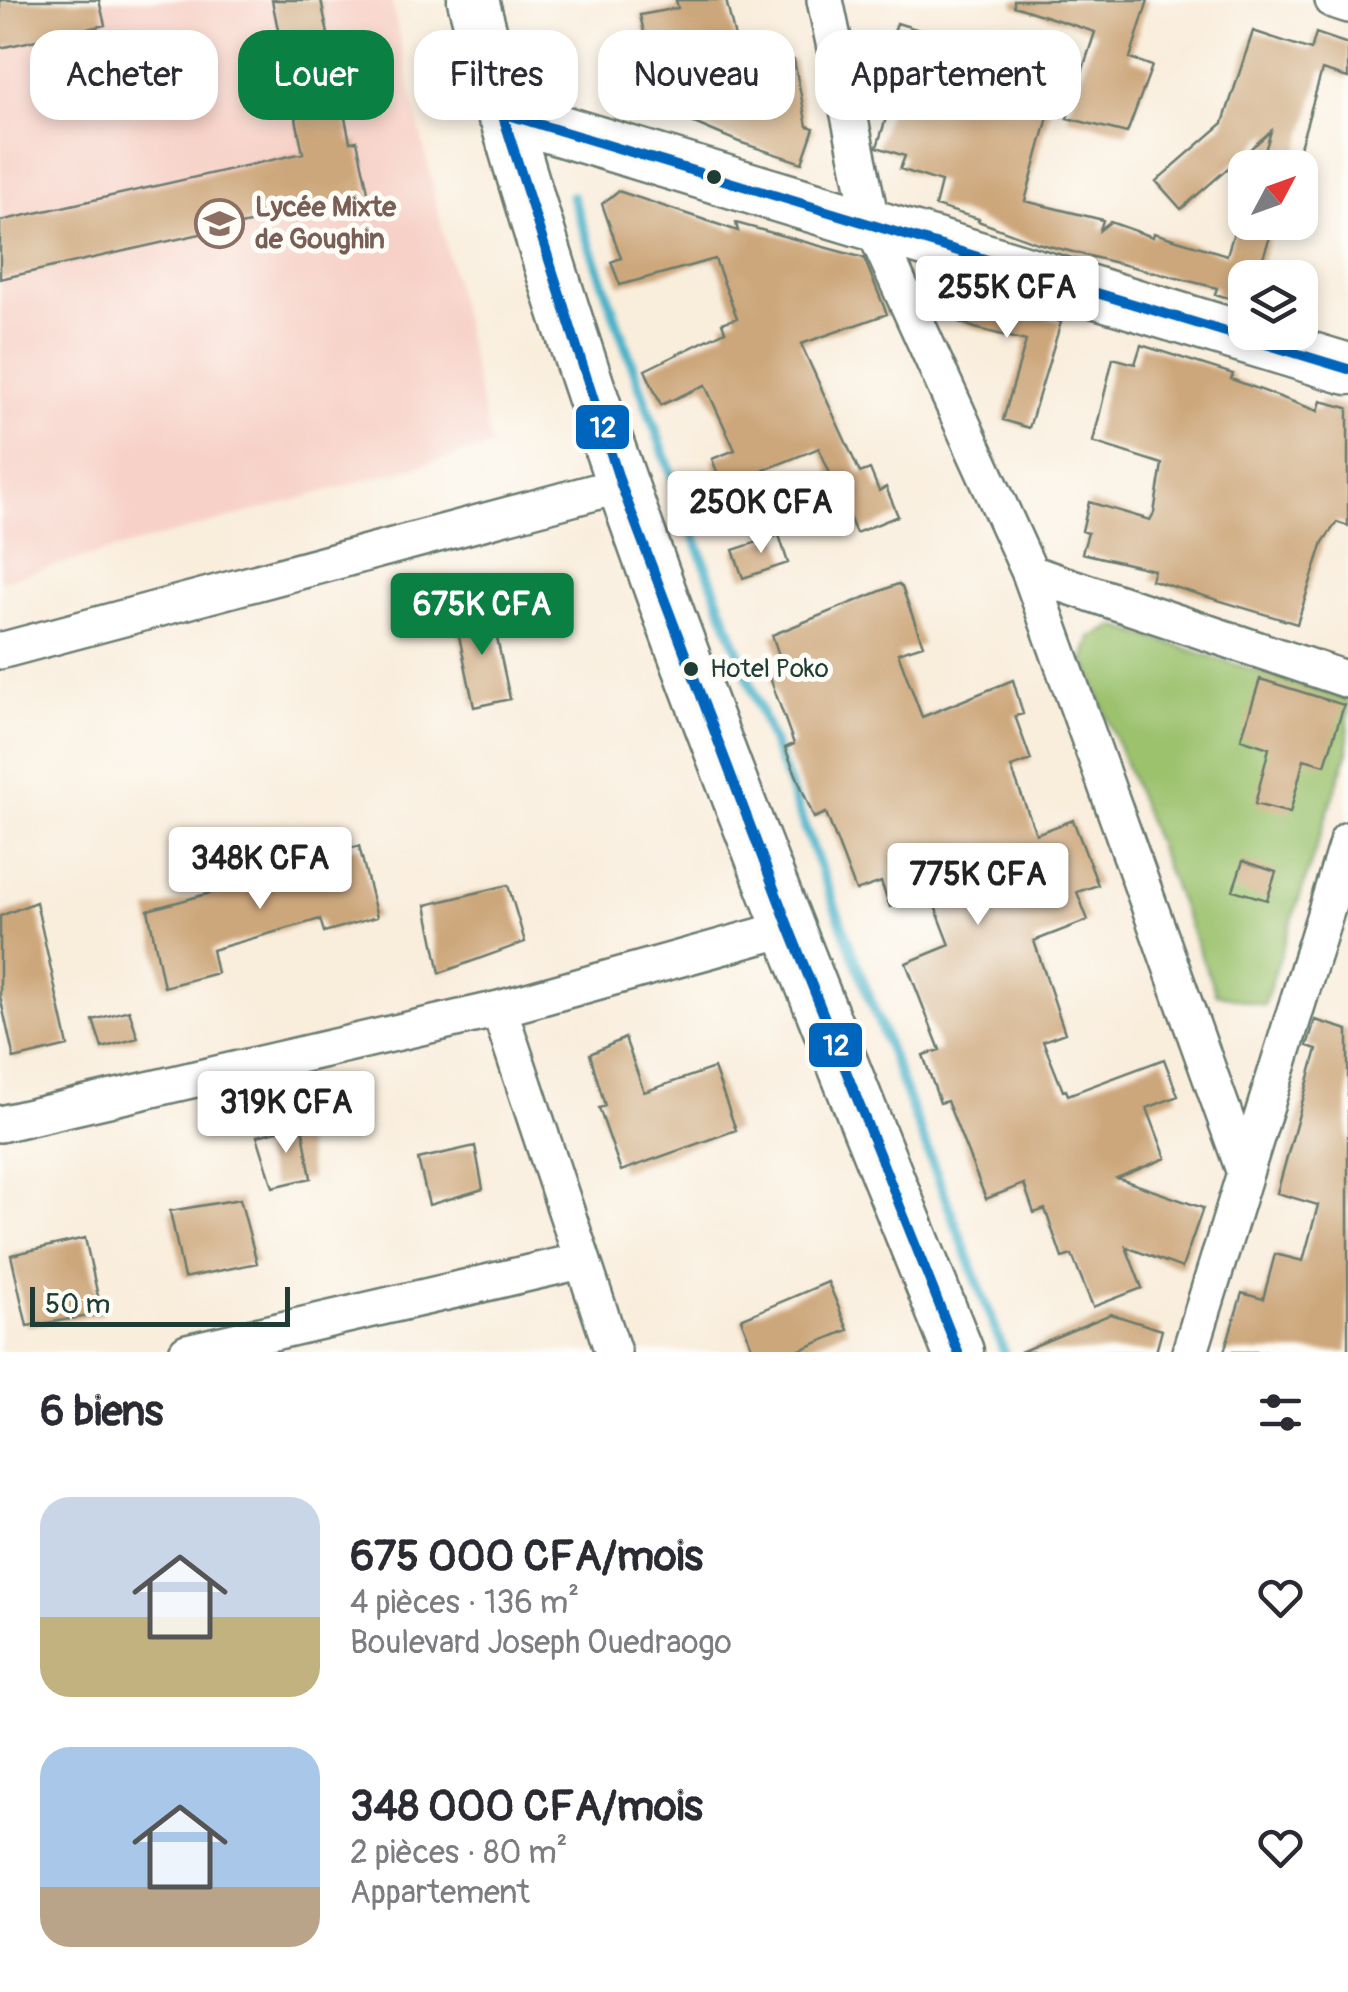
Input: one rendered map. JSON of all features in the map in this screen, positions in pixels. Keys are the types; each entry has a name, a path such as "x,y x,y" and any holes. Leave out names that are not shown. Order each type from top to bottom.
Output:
{"street":[{"path":"473,0 481,30"},
{"path":"825,0 872,225 1030,573 1245,1173"},
{"path":"1333,0 1348,5"},
{"path":"505,120 621,485 958,1352"},
{"path":"528,120 1348,369"},
{"path":"0,651 621,485"},
{"path":"1030,573 1348,680"},
{"path":"1190,1352 1348,840"},
{"path":"0,1124 499,1009 790,928"},
{"path":"499,1009 613,1352"},
{"path":"188,1352 581,1262"}],"shaded area":[{"name":"Lycée Mixte de Goughin","path":"0,0 391,0 414,103 414,120 418,120 491,446 0,581"}],"green space":[{"path":"1115,626 1348,700 1348,751 1264,1005 1216,994 1084,659 1091,638"}],"building":[{"path":"0,0 99,0 105,25 82,30 30,30 30,41 0,48"},
{"path":"272,0 321,0 327,30 278,30"},
{"path":"676,0 726,0 733,30 643,30 640,15 678,8"},
{"path":"1014,0 1148,0 1130,58 1152,66 1127,133 1075,120 1081,120 1081,75 1095,32 1014,6"},
{"path":"897,23 920,30 895,30"},
{"path":"1253,31 1311,50 1316,33 1348,44 1348,78 1322,70 1299,150 1265,150 1271,131 1249,150 1228,150 1228,168 1181,209 1156,181 1223,123"},
{"path":"795,65 807,126 814,128 802,163 687,120 795,120"},
{"path":"296,120 346,120 350,142 357,141 369,196 0,279 0,221 303,153"},
{"path":"885,120 1047,120 1025,201 1103,220 1100,230 1110,222 1227,255 1232,240 1269,240 1262,260 1228,260 1228,298 1215,294 1217,288 1037,243 935,206 941,182 900,169 905,156 877,147"},
{"path":"618,191 738,231 736,223 864,258 887,314 801,344 860,473 870,469 879,491 886,487 898,516 856,533 819,448 754,474 758,483 726,495 712,459 735,450 705,385 661,405 645,370 725,331 722,323 737,318 715,259 620,285 611,262 621,258 602,204"},
{"path":"942,281 1061,322 1029,428 1003,420 1026,341 975,328 935,312 932,307"},
{"path":"1141,345 1233,374 1231,379 1318,411 1321,401 1348,408 1348,526 1337,522 1323,542 1297,624 1151,580 1154,570 1082,553 1088,533 1082,531 1089,502 1150,520 1154,513 1162,464 1093,442 1113,358 1135,364"},
{"path":"779,535 788,563 743,578 733,550"},
{"path":"898,584 923,645 898,653 922,717 1013,680 1023,714 1015,716 1031,760 1011,767 1036,834 1073,820 1098,885 1077,892 1088,920 1034,941 1065,1033 1043,1041 1063,1091 1068,1095 1164,1059 1178,1096 1147,1108 1166,1158 1117,1178 1203,1208 1182,1268 1126,1247 1142,1288 1093,1307 1072,1255 1062,1258 1045,1209 1034,1213 1024,1184 986,1199 947,1101 940,1103 923,1055 940,1050 906,963 950,945 930,893 890,907 881,882 856,891 826,813 814,818 785,748 794,744 765,664 780,658 772,635"},
{"path":"491,610 510,699 474,707 455,617"},
{"path":"1260,679 1344,705 1325,765 1304,759 1290,813 1255,804 1269,748 1241,739"},
{"path":"359,846 377,917 324,932 320,919 212,950 217,973 164,987 148,910 307,867 304,858"},
{"path":"1243,861 1276,872 1267,900 1233,890"},
{"path":"508,885 525,942 440,973 426,905"},
{"path":"36,902 68,1046 14,1059 0,996 0,916"},
{"path":"129,1010 138,1038 102,1048 93,1020"},
{"path":"1315,1020 1348,1030 1348,1352 1224,1352 1242,1293 1263,1299 1275,1254 1303,1261 1318,1205 1277,1193 1317,1049 1307,1046"},
{"path":"625,1038 644,1092 714,1068 736,1130 621,1171 599,1108 605,1106 590,1054"},
{"path":"302,1125 311,1178 273,1187 257,1136"},
{"path":"475,1146 483,1189 429,1205 418,1159"},
{"path":"240,1199 257,1263 184,1278 170,1211"},
{"path":"85,1238 102,1314 27,1326 11,1255"},
{"path":"828,1282 848,1330 795,1352 754,1352 741,1319"},
{"path":"1111,1314 1162,1330 1156,1352 1020,1352"}],"waterway":[{"path":"572,196 681,501 1004,1352"}],"transit line":[{"name":"12","path":"504,120 621,485 789,928 958,1352"},
{"name":"12","path":"525,120 1348,369"}],"place":[{"name":"Lycée Mixte de Goughin","path":"220,223"},
{"name":"Hotel Poko","path":"691,669"}]}
